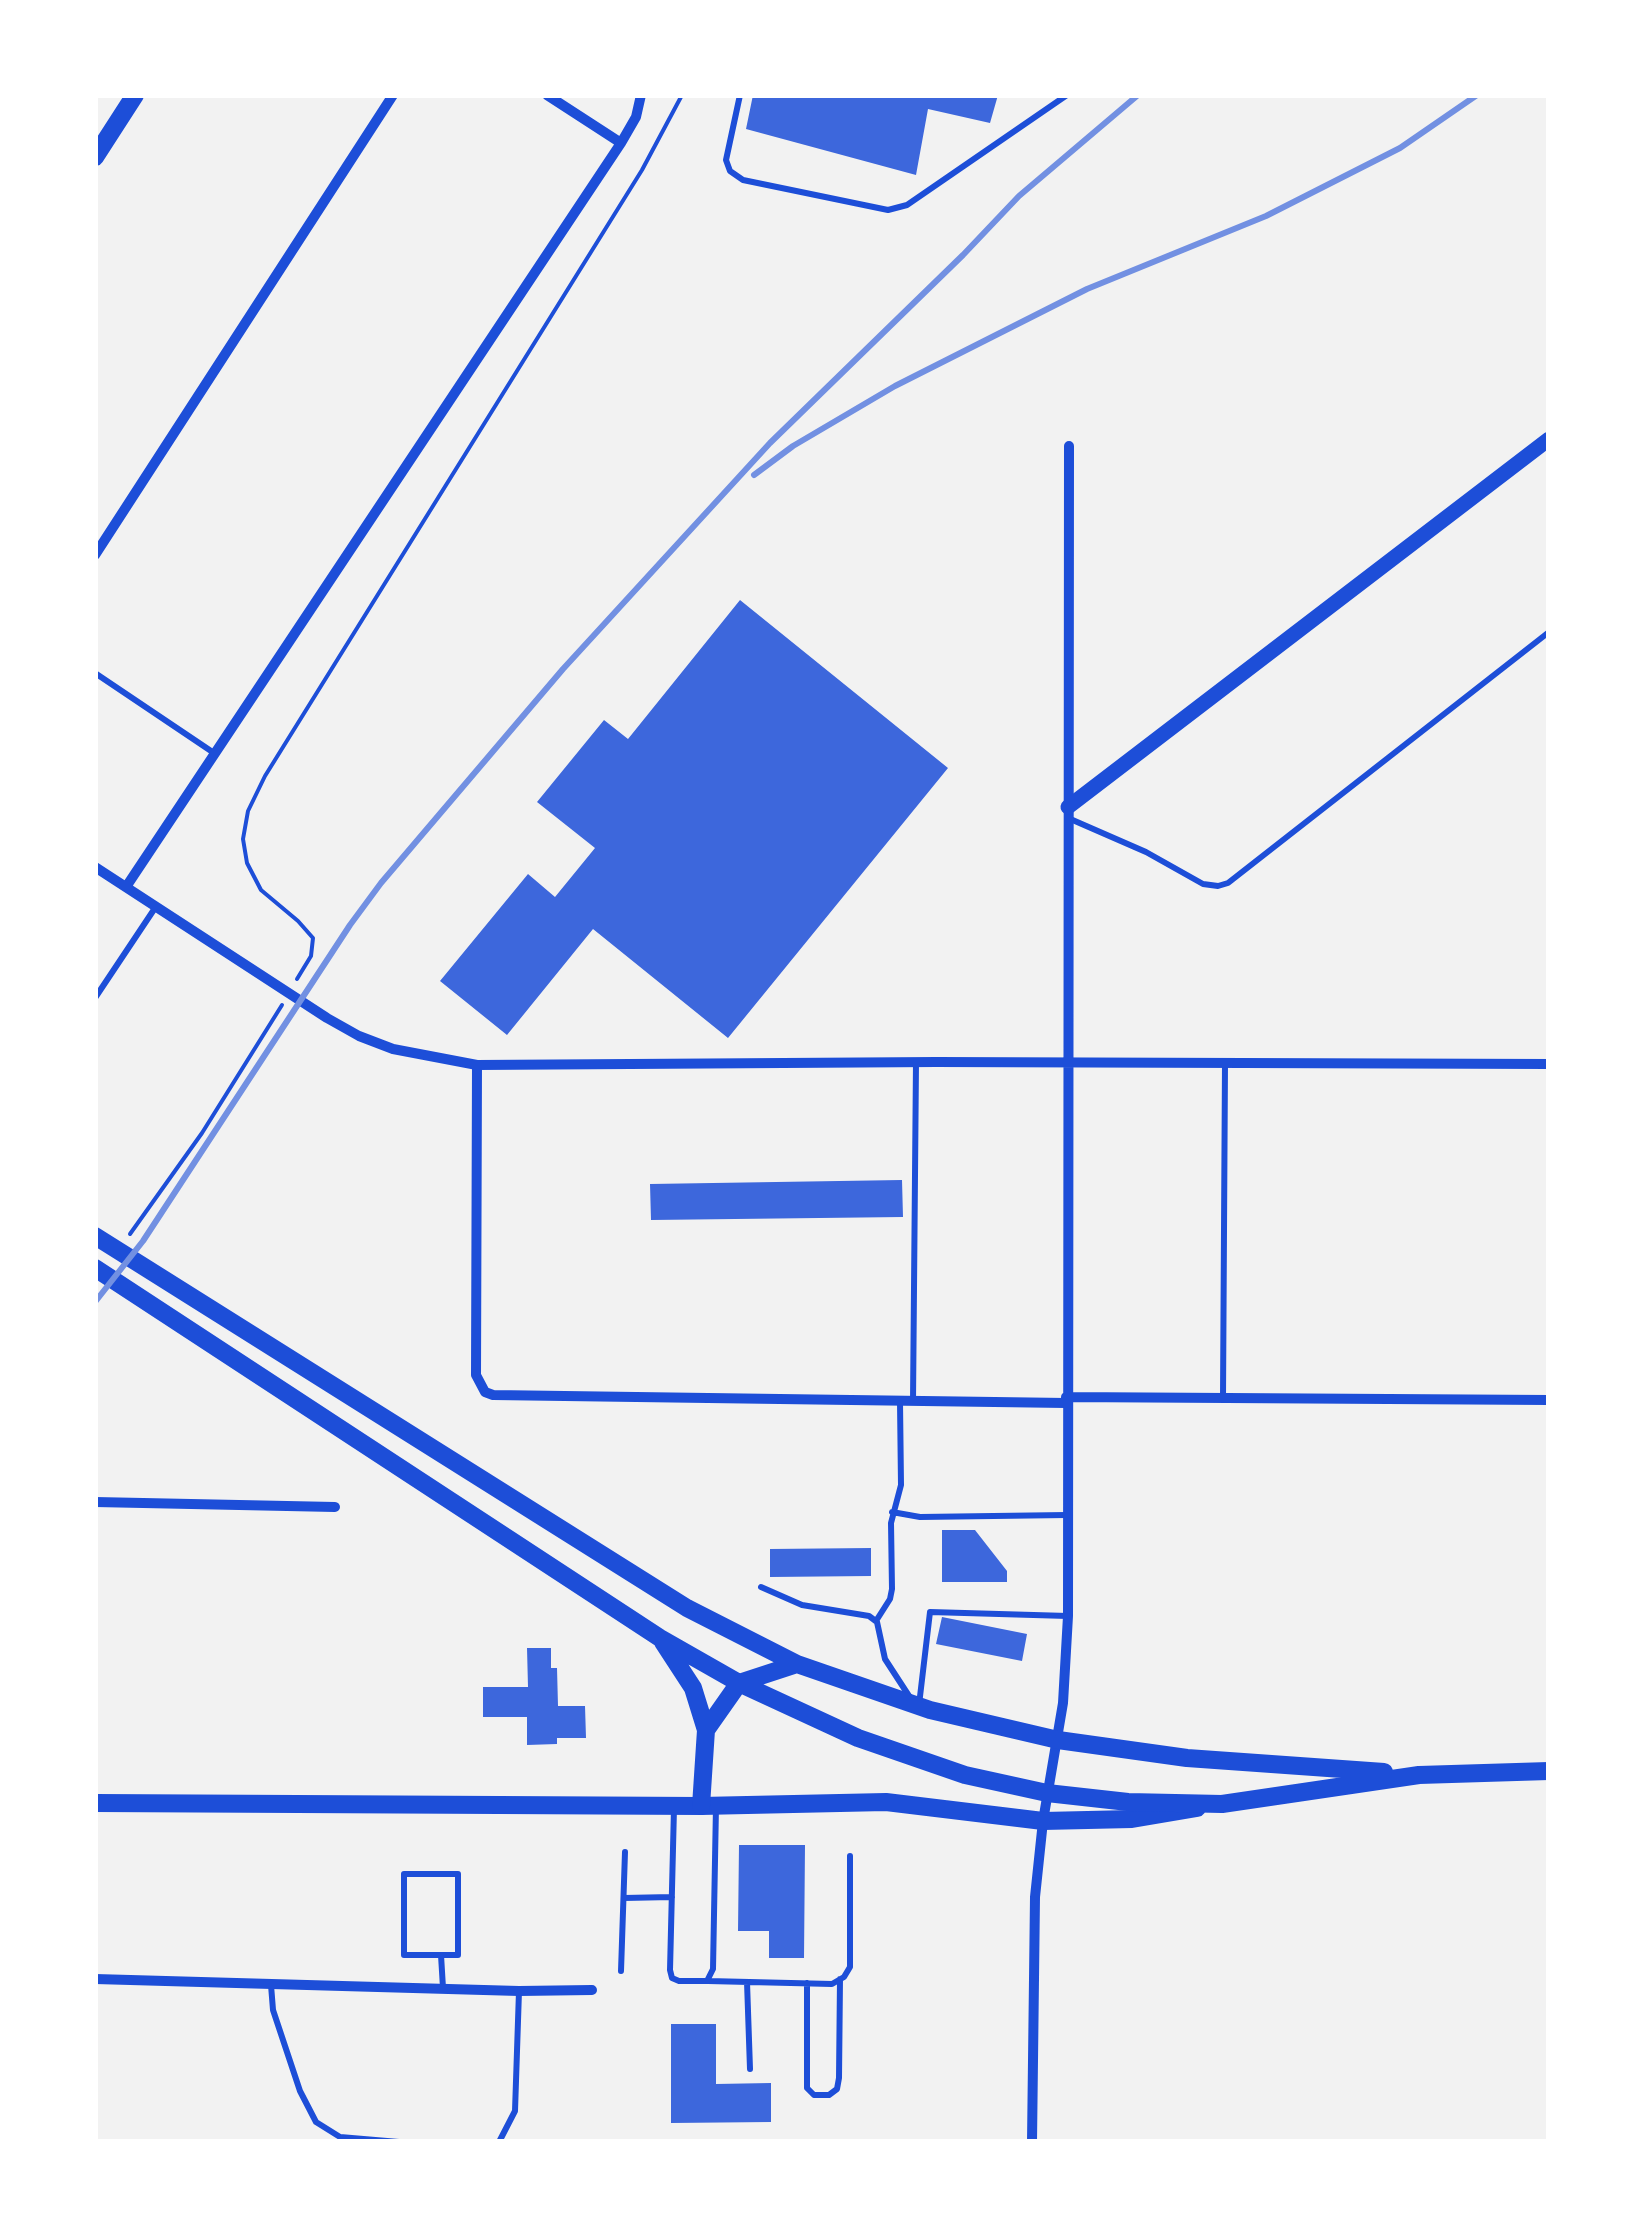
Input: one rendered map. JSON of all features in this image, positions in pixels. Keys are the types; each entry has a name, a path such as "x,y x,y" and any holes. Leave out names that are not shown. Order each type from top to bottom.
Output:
{"main road":[{"path":"95,157 135,95"},
{"path":"95,1236 687,1608 798,1664 917,1705 1058,1740 1187,1758 1420,1775 1549,1771"},
{"path":"95,1268 660,1638 739,1683 858,1738 965,1775 1047,1793 1128,1802 1222,1804"},
{"path":"660,1638 693,1688 706,1730 709,1805"},
{"path":"706,1730 739,1683 798,1664"},
{"path":"95,1803 674,1806 886,1802 1043,1821 1132,1818 1420,1775"}],"street":[{"path":"95,555 393,95"},
{"path":"546,95 621,143"},
{"path":"126,888 621,143 636,117 642,95"},
{"path":"1068,813 1549,439"},
{"path":"1032,2142 1036,1897 1043,1821 1058,1740 1068,1616 1069,446"},
{"path":"95,867 327,1018 393,1048 477,1065 1549,1064"},
{"path":"477,1065 476,1374 480,1386 494,1395 900,1402 1223,1398 1549,1400"},
{"path":"95,1502 335,1507"},
{"path":"95,1979 592,1990"}],"lane":[{"path":"740,95 726,160 730,171 743,180 888,210 907,205 1067,95"},
{"path":"1068,813 1203,884 1228,883 1549,632"},
{"path":"95,673 214,753"},
{"path":"95,998 156,906"},
{"path":"913,1402 916,1062"},
{"path":"1223,1398 1225,1063"},
{"path":"900,1402 901,1484 892,1512 892,1588 890,1599 876,1620 885,1660 917,1705"},
{"path":"892,1512 920,1517 1067,1516"},
{"path":"761,1587 802,1605 876,1620"},
{"path":"917,1705 930,1612 1068,1616"},
{"path":"706,1981 713,1969 709,1805"},
{"path":"674,1806 672,1978 832,1984 840,1979 850,1967 850,1856"},
{"path":"621,1971 625,1852"},
{"path":"404,1874 458,1874 458,1955 441,1955 404,1956 404,1874"},
{"path":"624,1898 672,1898"},
{"path":"441,1955 443,1988"},
{"path":"807,1983 807,2088 814,2095 829,2095 837,2089 839,2078 840,1979"},
{"path":"747,1982 750,2069"},
{"path":"270,1985 273,2010 300,2091 316,2122 340,2136 399,2142"},
{"path":"498,2142 515,2112 520,1991"}],"path":[{"path":"126,1239 202,1133 311,956 312,938 261,890 247,864 243,839 248,811 265,776 642,170 682,95"}],"building":[{"path":"753,95 998,95 990,123 928,109 916,175 746,129"},
{"path":"740,600 948,768 728,1038 593,929 507,1035 440,981 528,874 555,897 595,848 537,802 604,720 628,739"},
{"path":"902,1180 903,1217 651,1220 650,1184"},
{"path":"942,1530 975,1530 1007,1571 1007,1582 942,1582"},
{"path":"871,1548 871,1576 770,1577 770,1549"},
{"path":"942,1617 1027,1634 1022,1661 936,1644"},
{"path":"527,1648 551,1648 551,1668 557,1668 558,1706 585,1706 586,1738 557,1738 557,1744 527,1745 527,1717 483,1717 483,1687 528,1687"},
{"path":"739,1845 805,1845 804,1958 769,1958 769,1931 738,1931"},
{"path":"671,2024 716,2024 716,2084 771,2083 771,2122 671,2123"}],"railway":[{"path":"95,1302 143,1241 381,883 563,669 770,443 1019,196 1138,95"},
{"path":"754,475 793,446 895,386 1087,289 1266,216 1400,148 1477,95"}]}
